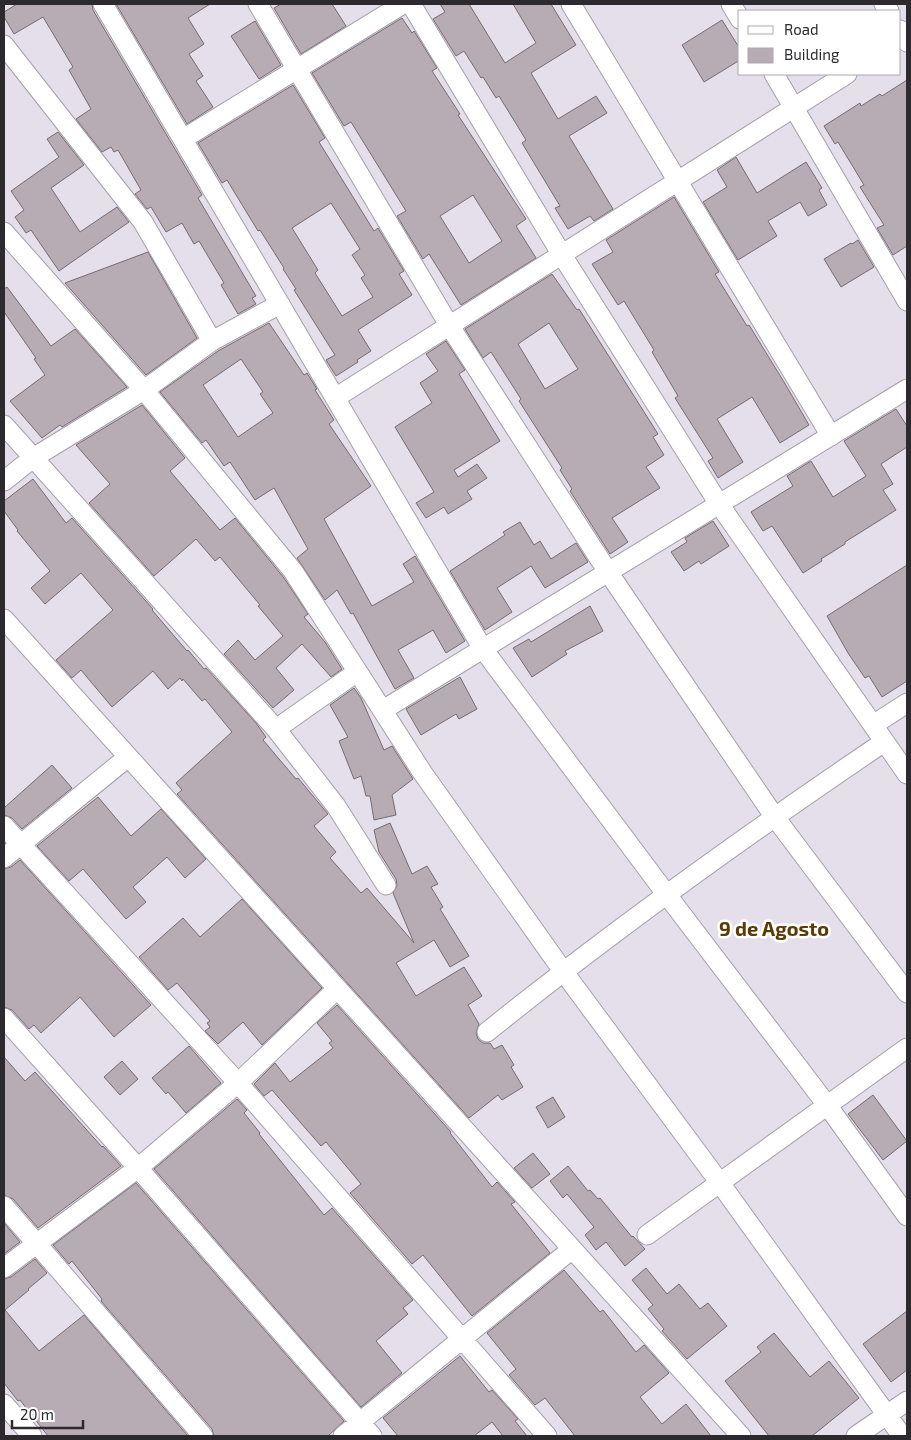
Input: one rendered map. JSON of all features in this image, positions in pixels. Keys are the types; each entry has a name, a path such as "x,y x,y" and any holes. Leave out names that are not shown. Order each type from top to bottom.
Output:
{"street":[{"path":"103,4 483,649 667,895 828,1105 907,1216"},
{"path":"258,4 449,326 608,572 774,816 907,993"},
{"path":"183,139 403,4"},
{"path":"411,4 562,255 719,504 907,774"},
{"path":"571,4 830,436"},
{"path":"730,4 738,16"},
{"path":"6,53 143,222 212,341"},
{"path":"775,75 907,301"},
{"path":"335,398 845,75"},
{"path":"4,232 144,390 293,571 422,772 563,971 720,1183 902,1436"},
{"path":"4,481 33,458 144,390 212,341 280,304"},
{"path":"383,710 907,389"},
{"path":"4,425 276,729 336,806 386,886"},
{"path":"4,619 741,1436"},
{"path":"276,729 357,672"},
{"path":"873,725 907,703"},
{"path":"487,1032 563,971 774,816 884,742"},
{"path":"4,858 128,757"},
{"path":"4,826 238,1083 547,1436"},
{"path":"4,1268 138,1168 238,1083 338,989"},
{"path":"4,1018 138,1168 366,1430"},
{"path":"647,1235 907,1048"},
{"path":"4,1206 203,1436"},
{"path":"343,1436 366,1430 462,1340 572,1249"},
{"path":"856,1436 907,1402"},
{"path":"4,1404 32,1436"}],"building":[{"path":"17,4 92,4 93,10 202,195 198,198 256,296 252,298 256,304 238,314 221,285 224,283 199,241 194,244 182,223 166,232 151,207 147,209 135,194 141,190 118,150 114,152 111,147 102,152 76,119 91,109 69,70 73,67 43,17 14,34 4,17 4,12"},
{"path":"116,4 210,4 188,18 204,44 189,54 203,76 196,81 213,107 187,124"},
{"path":"281,4 332,4 346,26 301,54 274,8"},
{"path":"440,4 469,4 505,63 536,43 513,4 551,4 576,45 531,73 558,119 596,96 607,113 569,136 613,209 594,221 590,216 568,229 555,208 560,206 522,143 526,140 499,96 496,98 464,51 456,56 433,19 445,12"},
{"path":"402,18 412,33 414,31 437,68 432,71 460,114 458,115 526,219 516,226 536,258 461,305 429,254 423,259 397,216 406,211 351,122 344,126 312,73","holes":["473,195 502,241 469,263 440,216"]},
{"path":"722,20 738,46 738,61 704,82 682,45"},
{"path":"255,21 281,65 259,79 231,36"},
{"path":"907,80 907,246 893,255 877,228 884,225 860,187 864,185 838,142 835,144 824,126 860,103 861,106 880,94 882,96"},
{"path":"293,85 325,138 319,142 374,231 378,228 404,271 399,274 412,295 358,330 371,351 357,360 358,362 336,376 326,360 335,355 294,290 296,289 284,268 260,230 258,231 227,180 222,183 198,143","holes":["331,203 360,249 352,255 365,275 361,278 373,297 342,316 315,273 318,270 292,228"]},
{"path":"58,132 84,165 51,188 80,232 117,207 129,222 59,271 31,230 26,233 15,217 24,210 11,191 59,157 47,139"},
{"path":"736,157 757,193 806,162 822,188 819,190 827,205 808,216 800,202 768,221 777,236 738,260 703,202 727,187 717,170"},
{"path":"674,197 719,272 715,274 747,326 749,325 809,425 780,443 752,397 717,419 743,462 718,478 708,461 713,458 675,398 678,396 652,352 654,350 624,301 618,305 592,264 613,252 606,240"},
{"path":"858,240 874,267 841,287 824,259"},
{"path":"148,252 197,338 146,375 65,283"},
{"path":"552,274 577,310 579,309 658,434 653,437 664,455 646,467 660,488 612,518 628,542 610,554 570,491 572,489 560,470 562,468 519,401 521,399 491,352 483,358 465,329","holes":["549,323 578,369 545,389 518,344"]},
{"path":"7,287 51,346 75,329 127,387 62,427 60,425 42,438 10,401 45,375 34,359 36,358 4,312 4,289"},
{"path":"269,323 304,375 307,373 317,389 315,390 334,420 329,424 371,486 324,519 372,606 414,582 403,564 415,556 465,641 446,653 433,630 398,650 414,678 395,689 353,613 351,614 337,590 325,600 297,558 308,549 274,488 255,500 230,462 224,466 206,440 202,443 160,392 218,351","holes":["241,359 263,392 260,394 273,413 238,437 203,385"]},
{"path":"446,341 465,370 459,374 500,441 454,470 458,477 477,464 487,478 467,491 472,499 448,514 444,507 426,518 416,503 434,492 395,427 432,403 420,383 438,371 426,354"},
{"path":"142,405 185,458 170,471 220,530 235,518 284,578 308,614 304,617 325,642 342,669 331,677 302,644 276,668 294,690 273,708 224,654 238,640 255,660 283,636 220,557 215,561 196,539 154,576 89,503 110,484 76,445"},
{"path":"896,409 907,426 907,447 881,464 893,484 883,490 896,510 845,542 845,544 821,559 822,561 803,573 772,526 763,531 751,512 793,486 787,476 811,461 833,497 866,476 844,441"},
{"path":"33,479 66,523 72,518 153,609 187,651 204,669 206,668 256,723 266,737 263,740 328,814 314,826 336,852 330,858 361,893 367,888 414,943 393,893 397,885 396,879 379,852 374,830 390,823 412,874 427,866 438,884 431,887 443,907 440,909 469,956 450,967 434,940 396,963 416,996 464,967 482,996 468,1005 479,1024 476,1033 478,1039 483,1043 490,1043 494,1049 502,1045 514,1065 511,1067 523,1087 502,1100 498,1095 469,1118 177,794 182,790 176,783 232,732 205,699 202,701 180,678 168,689 153,671 112,707 81,670 72,678 56,660 113,610 81,573 45,604 31,588 50,571 17,531 4,511 4,501"},
{"path":"713,521 729,546 701,564 699,561 684,571 671,552 687,542 685,538"},
{"path":"520,522 534,545 540,541 551,559 576,543 588,562 545,588 531,566 497,588 512,612 485,630 450,571 505,535 503,532"},
{"path":"907,565 907,681 882,697 869,676 865,678 848,653 827,616"},
{"path":"590,606 603,631 565,651 567,654 532,677 513,648 529,639 531,642"},
{"path":"460,677 477,709 459,719 456,714 421,735 406,709"},
{"path":"354,688 361,698 384,750 392,746 413,779 392,795 396,815 374,820 370,796 366,796 361,776 354,779 339,741 348,737 330,705"},
{"path":"52,765 72,788 22,829 12,818 4,815 4,808"},
{"path":"98,797 131,836 161,809 206,859 185,878 167,857 133,887 146,902 126,919 83,869 69,881 37,846"},
{"path":"20,860 151,1005 114,1037 80,997 41,1033 34,1025 29,1029 12,1010 4,1007 4,869 11,867"},
{"path":"242,899 322,988 262,1045 243,1022 218,1044 205,1031 210,1027 207,1023 210,1021 177,983 168,990 139,957 183,918 200,937"},
{"path":"337,1005 451,1132 492,1187 497,1182 515,1202 511,1204 550,1253 472,1316 423,1255 412,1264 350,1193 361,1184 326,1142 321,1146 272,1090 264,1096 254,1084 275,1063 290,1082 333,1048 329,1043 332,1041 317,1023"},
{"path":"189,1046 221,1083 186,1113 168,1092 166,1094 152,1078"},
{"path":"4,1057 25,1081 35,1072 121,1166 38,1228 13,1199 4,1195"},
{"path":"122,1061 138,1079 120,1095 104,1077"},
{"path":"873,1095 907,1141 883,1160 848,1114"},
{"path":"553,1097 565,1117 548,1128 536,1107"},
{"path":"237,1099 247,1110 244,1113 259,1134 324,1215 332,1208 413,1300 403,1308 408,1314 376,1341 402,1373 361,1407 154,1169"},
{"path":"533,1153 550,1174 532,1188 514,1168"},
{"path":"568,1166 588,1191 590,1190 598,1199 600,1198 632,1237 645,1249 625,1266 606,1242 596,1250 585,1235 594,1227 567,1194 563,1198 550,1181"},
{"path":"136,1183 344,1421 328,1436 214,1436 212,1429 101,1301 102,1299 72,1261 69,1264 53,1245"},
{"path":"4,1223 20,1242 4,1254"},
{"path":"35,1259 47,1273 5,1310 39,1351 84,1315 188,1436 48,1436 4,1383 4,1279 11,1277"},
{"path":"646,1268 667,1294 679,1284 700,1309 708,1303 727,1326 687,1359 662,1331 664,1329 648,1309 653,1305 632,1280"},
{"path":"564,1270 600,1312 603,1310 636,1352 644,1345 669,1373 640,1397 662,1424 686,1404 711,1436 575,1436 545,1398 535,1405 509,1375 516,1369 487,1333"},
{"path":"907,1311 907,1370 891,1382 863,1344"},
{"path":"774,1333 810,1377 829,1361 859,1398 812,1436 769,1436 725,1381 761,1352 757,1347"},
{"path":"460,1356 489,1392 492,1390 518,1419 515,1421 527,1436 503,1436 492,1422 474,1436 398,1436 383,1418"}],"district":[{"name":"9 de Agosto","path":"774,928"}]}
